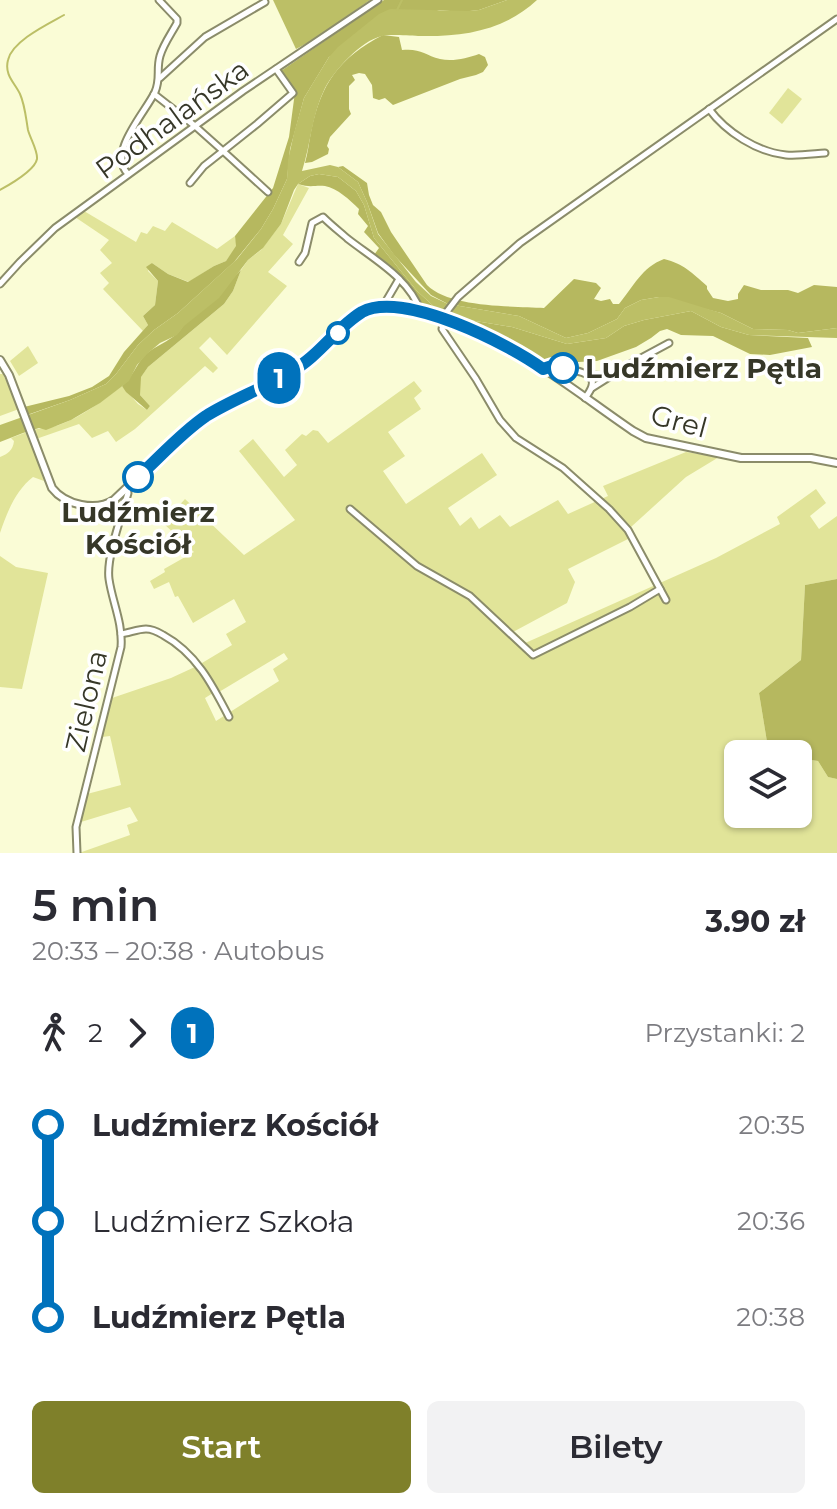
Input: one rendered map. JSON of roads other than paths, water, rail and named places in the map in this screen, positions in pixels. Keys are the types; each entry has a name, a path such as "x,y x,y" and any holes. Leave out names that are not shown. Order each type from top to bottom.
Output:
{"street":[{"path":"159,0 177,19 160,55 160,78"},
{"name":"Podhalańska","path":"0,284 55,228 195,126 378,0"},
{"path":"128,174 120,162 121,154 160,78 205,37 265,2"},
{"path":"666,600 628,530 609,509 563,468 516,438 500,420 442,329 444,318 456,299 520,243 837,19"},
{"path":"190,183 204,166 293,93 276,69"},
{"path":"154,94 195,126 268,192"},
{"path":"709,109 719,122 763,149 787,155 825,153"},
{"path":"299,262 305,253 312,223 323,217 399,279 418,303 421,312"},
{"path":"0,360 9,375 52,488 68,500 90,506 105,505 199,421 293,371 359,314 382,308 399,279"},
{"name":"Grel","path":"382,308 406,308 444,318 491,338 522,355 646,438 741,458 811,458 837,463"},
{"path":"585,398 592,388 610,376 669,343"},
{"path":"543,369 552,366 589,375 610,376"},
{"path":"589,375 592,388"},
{"name":"Zielona","path":"77,853 76,827 119,655 121,634 108,574 127,488"},
{"path":"105,505 123,511"},
{"path":"350,509 417,566 470,596 533,655 660,589"},
{"path":"121,634 144,629 155,631 190,653 229,717"}],"waterway":[{"path":"397,10 402,0"},
{"path":"0,190 27,172 37,159 22,98 9,74 8,60 23,40 64,15"}],"place":[{"name":"Ludźmierz Pętla","path":"563,368"},
{"name":"Ludźmierz Kościół","path":"138,477"}]}
